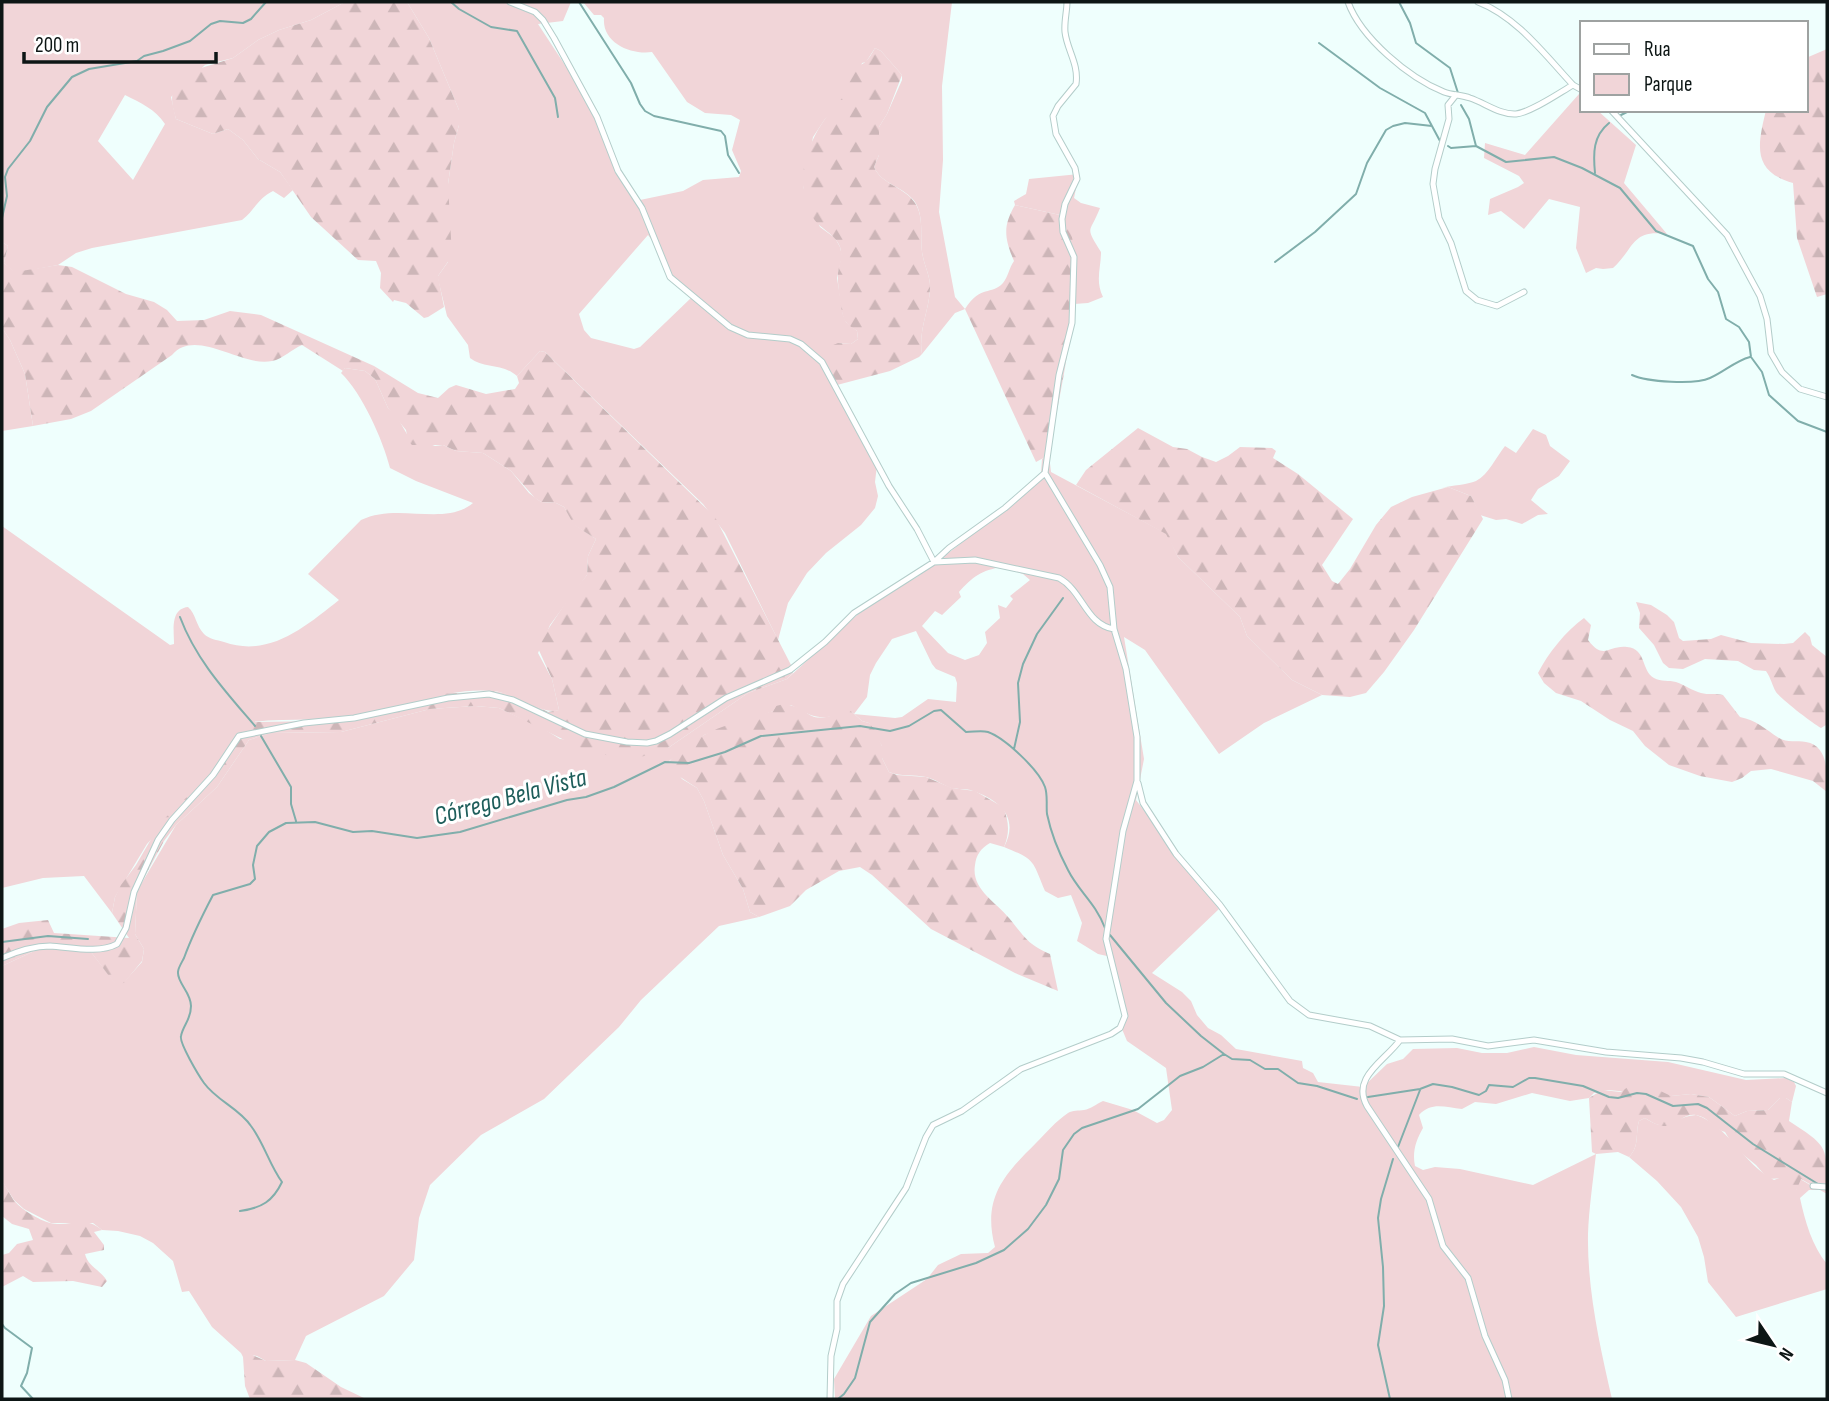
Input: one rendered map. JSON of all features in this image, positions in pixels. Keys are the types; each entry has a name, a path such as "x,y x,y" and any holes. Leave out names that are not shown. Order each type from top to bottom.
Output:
{"street":[{"path":"510,2 534,12 543,20 554,38 597,117 618,171 642,208 670,277 730,327 748,335 790,339 801,344 822,362 889,486 917,529 934,562"},
{"path":"830,1399 837,1301 843,1284 906,1188 930,1129 939,1121 962,1111 1011,1074 1111,1034 1123,1025 1125,1016 1106,939 1123,831 1138,781 1137,737 1126,669 1114,629 1110,587 1101,565 1045,473 1059,375 1072,323 1074,257 1063,233 1062,219 1077,175 1056,134 1053,120 1055,110 1077,79 1066,34 1068,2"},
{"path":"1348,2 1357,22 1388,56 1434,87 1513,114 1530,109 1573,85"},
{"path":"1478,2 1509,19 1573,85 1580,89"},
{"path":"1456,95 1448,105 1449,119 1433,180 1439,218 1470,296 1497,306 1524,292"},
{"path":"1613,112 1727,235 1760,296 1767,319 1770,353 1782,372 1800,388 1827,397"},
{"path":"2,958 20,949 48,946 100,948 117,944 126,928 134,891 158,840 172,820 213,775 239,736 304,723 354,719 448,698 489,694 513,700 585,734 627,742 656,741 726,698 790,670 865,605 934,562 1005,508 1045,473"},
{"path":"934,562 975,560 1059,578 1079,596 1094,621 1114,629"},
{"path":"1138,781 1143,803 1176,854 1220,905 1296,1007 1316,1018 1370,1026 1400,1040 1452,1039 1488,1046 1534,1040 1606,1052 1703,1062 1744,1074 1784,1074 1827,1093"},
{"path":"1400,1040 1364,1080 1362,1092 1367,1106 1429,1199 1443,1246 1468,1278 1485,1336 1505,1380 1509,1399"},
{"path":"1813,1186 1827,1186"}],"green space":[{"path":"2,2 345,2 311,20 258,40 233,58 205,65 171,97 176,119 213,134 228,129 243,140 258,159 280,172 293,190 284,198 273,191 242,220 92,248 76,253 58,265 15,273 4,263 8,246 2,242","holes":["125,95 152,110 165,124 133,180 98,141"]},
{"path":"345,2 407,2 429,38 459,110 459,125 448,184 452,256 438,276 444,307 428,317 424,318 406,303 393,302 380,288 381,273 376,261 358,260 311,217 280,172 258,159 243,140 228,129 213,134 176,119 174,112 172,96 182,74 233,58 258,40 311,20"},
{"path":"407,2 571,2 563,21 538,24 586,97 613,160 640,200 683,191 703,180 739,177 741,171 732,150 740,120 731,115 705,113 687,102 652,52 619,46 608,34 604,18 594,15 583,2 952,2 942,86 943,160 939,212 955,297 965,309 955,313 922,354 921,337 930,285 922,250 920,215 911,197 882,178 874,167 879,155 879,127 902,80 902,75 881,51 875,48 866,62 862,63 853,89 825,119 813,137 803,187 820,227 835,238 840,247 842,256 837,278 843,315 846,322 857,331 858,339 851,344 838,343 831,379 837,385 870,445 877,465 875,482 878,496 875,508 861,525 826,553 807,573 788,603 778,640 725,533 703,504 545,352 540,351 517,376 505,369 481,364 470,358 468,345 447,316 438,279 448,262 448,184 459,125 459,110 429,38","holes":["648,235 658,248 669,277 692,297 640,347 634,349 591,338 584,330 579,314"]},
{"path":"875,48 881,51 902,75 879,127 879,155 874,167 882,178 906,193 918,209 923,257 930,289 921,337 922,354 890,371 837,385 825,368 826,348 838,343 851,344 858,339 857,331 845,321 842,311 838,277 840,247 812,216 805,199 805,164 818,130 839,101 852,89 846,78 853,69 866,61"},
{"path":"1827,49 1827,294 1817,297 1797,238 1793,183 1770,171 1764,164 1760,145 1766,112 1808,112 1808,57"},
{"path":"1579,94 1580,112 1599,112 1636,145 1624,183 1667,234 1646,234 1635,242 1613,268 1596,268 1586,273 1576,248 1580,207 1549,199 1524,229 1501,211 1488,215 1490,199 1524,183 1519,176 1484,158 1485,143 1525,155"},
{"path":"1079,174 1074,198 1081,203 1100,208 1090,230 1101,252 1099,280 1103,297 1088,303 1074,304 1072,247 1060,215 1015,205 1014,201 1026,194 1029,179"},
{"path":"1015,205 1060,215 1070,231 1074,249 1072,322 1065,366 1049,455 1036,462 965,309 976,296 999,287 1006,278 1014,261 1006,232 1008,219"},
{"path":"2,242 8,246 4,263 15,272 58,265 72,267 126,294 154,302 167,310 177,321 204,320 230,311 261,315 374,366 418,393 438,398 456,385 486,394 515,389 519,383 517,376 540,351 545,352 715,517 793,673 787,679 748,693 668,748 641,757 617,757 589,752 499,708 475,706 430,709 341,732 270,733 249,740 217,787 176,825 164,841 137,891 135,934 144,949 142,961 124,983 115,984 91,952 41,948 2,966 2,929 19,923 48,920 54,933 129,938 112,913 121,885 161,822 212,773 240,729 253,722 323,721 368,715 441,694 493,691 514,695 548,712 559,710 552,679 537,646 587,575 588,556 596,539 574,525 564,507 535,498 511,471 483,453 456,451 443,445 412,445 408,441 406,430 388,408 375,379 365,371 345,368 343,371 302,345 276,360 260,362 206,346 182,348 91,411 71,419 33,426 25,374 2,328"},
{"path":"2,328 25,374 33,426 2,431"},
{"path":"345,368 365,371 375,379 388,408 396,415 408,436 456,451 483,453 511,471 529,493 541,502 556,503 564,507 575,525 596,539 588,556 587,575 550,625 538,653 552,679 559,710 544,710 501,692 476,691 444,695 382,712 352,717 253,722 212,773 147,844 115,897 112,913 84,876 43,878 2,888 2,526 170,645 174,644 176,616 188,607 201,631 213,639 240,646 256,646 286,637 339,600 308,574 361,520 390,513 448,513 473,503 390,468 371,418 357,392 341,373"},
{"path":"1138,428 1173,447 1187,449 1216,462 1240,447 1272,448 1276,451 1273,458 1298,474 1353,519 1322,565 1332,581 1338,584 1376,525 1391,507 1412,497 1448,487 1471,496 1483,519 1414,630 1366,693 1350,697 1322,695 1292,680 1247,636 1240,617 1178,557 1166,534 1076,485 1086,470"},
{"path":"1533,429 1546,435 1550,446 1570,461 1559,476 1538,489 1531,500 1548,514 1538,515 1522,524 1506,519 1496,520 1480,515 1471,496 1448,487 1442,488 1481,478 1505,446 1516,453"},
{"path":"1049,455 1051,472 1167,534 1178,557 1240,617 1247,636 1292,680 1322,695 1264,723 1219,754 1145,650 1124,637 1144,759 1136,800 1219,909 1152,973 1182,992 1208,1028 1221,1035 1236,1049 1302,1061 1303,1068 1313,1073 1318,1082 1363,1087 1387,1064 1403,1059 1413,1049 1457,1048 1482,1053 1507,1053 1534,1047 1576,1055 1668,1062 1746,1080 1786,1078 1794,1082 1796,1086 1792,1102 1780,1098 1768,1110 1747,1111 1735,1116 1709,1097 1608,1090 1594,1093 1589,1098 1570,1101 1532,1093 1496,1104 1475,1102 1462,1109 1434,1107 1419,1115 1423,1128 1415,1146 1414,1161 1415,1166 1423,1170 1435,1167 1460,1169 1533,1185 1596,1154 1589,1214 1588,1255 1595,1318 1612,1399 835,1399 834,1379 871,1316 927,1279 938,1265 961,1254 988,1253 995,1247 991,1215 999,1189 1014,1166 1059,1120 1070,1112 1087,1109 1103,1101 1133,1110 1157,1123 1164,1120 1172,1110 1166,1068 1127,1041 1122,1029 1123,1001 1107,956 1098,954 1077,941 1082,923 1071,895 1058,898 1045,891 1032,862 1004,847 1010,827 1004,811 991,799 970,790 951,788 926,777 889,772 882,758 882,746 869,723 862,721 854,714 852,712 820,717 791,705 704,735 669,761 682,779 697,788 723,855 743,889 750,912 759,917 719,926 641,1000 619,1027 544,1099 481,1135 430,1185 419,1218 414,1260 384,1296 306,1336 295,1360 266,1361 241,1353 212,1327 189,1291 182,1292 173,1261 153,1243 140,1236 102,1230 93,1223 51,1223 24,1209 14,1200 2,1181 2,966 41,948 91,952 115,983 124,982 142,962 144,949 135,934 137,891 176,825 217,787 249,740 270,733 341,732 430,709 475,706 499,708 560,739 668,748 748,693 787,679 869,604 917,577 1011,505 1041,473 1042,459","holes":["1002,567 1023,574 1030,580 1010,596 1013,599 1006,608 998,605 1000,618 985,632 987,643 979,655 965,660 948,653 922,626 935,611 942,615 961,597 959,592 983,572","916,631 932,664 936,669 955,677 957,683 956,702 928,699 902,717 854,714 867,697 870,675 892,639"]},
{"path":"1636,602 1651,605 1667,615 1674,622 1679,638 1683,641 1711,639 1721,635 1751,643 1784,644 1793,643 1805,632 1812,645 1827,657 1826,725 1821,728 1784,700 1776,692 1766,671 1754,670 1738,661 1705,659 1683,669 1669,668 1639,628 1640,613"},
{"path":"1584,618 1591,625 1588,640 1598,650 1621,647 1633,649 1641,656 1654,678 1676,682 1701,693 1723,695 1740,717 1756,723 1782,740 1814,745 1823,755 1825,762 1827,792 1813,781 1771,769 1751,771 1732,782 1700,776 1669,765 1645,746 1633,731 1581,701 1556,693 1544,683 1538,673 1558,643"},
{"path":"784,704 817,717 847,710 852,712 875,730 882,746 882,758 889,772 926,777 952,788 975,791 1003,807 1008,827 1006,842 1004,847 990,843 979,852 975,865 977,881 985,894 1026,939 1050,954 1058,991 1015,973 931,929 860,867 839,871 806,890 790,906 759,917 750,912 743,889 723,855 697,788 667,765 676,754 701,737 730,724 773,711 776,706"},
{"path":"1635,1085 1652,1087 1671,1096 1691,1094 1709,1097 1735,1116 1747,1111 1768,1110 1780,1098 1786,1098 1792,1102 1789,1121 1812,1137 1823,1149 1827,1166 1827,1194 1801,1179 1796,1191 1782,1178 1768,1179 1734,1147 1725,1132 1696,1115 1663,1126 1645,1118 1639,1121 1636,1144 1629,1157 1618,1152 1592,1152 1589,1098 1602,1090 1621,1092"},
{"path":"1696,1115 1718,1128 1753,1165 1774,1180 1782,1177 1796,1190 1800,1179 1819,1190 1809,1190 1800,1198 1813,1241 1827,1264 1827,1289 1736,1317 1708,1282 1698,1237 1681,1207 1657,1181 1629,1157 1636,1144 1639,1121 1645,1118 1653,1123 1666,1125"},
{"path":"2,1181 16,1203 41,1219 58,1224 88,1222 102,1230 94,1232 104,1245 104,1250 85,1254 107,1281 102,1287 73,1281 33,1282 23,1276 2,1287 2,1255 9,1253 17,1244 33,1240 29,1229 12,1224 2,1216"},
{"path":"241,1353 248,1353 266,1361 295,1360 306,1363 341,1387 366,1399 250,1399 245,1386"}],"waterway":[{"path":"2,218 7,196 5,177 8,169 30,141 47,107 72,77 89,69 137,61 144,56 190,41 211,24 220,21 243,23 251,19 266,2"},
{"path":"451,2 491,27 517,31 555,98 558,117"},
{"path":"579,2 631,83 645,111 654,116 721,131 725,136 728,155 739,173"},
{"path":"1399,2 1410,23 1416,43 1450,68 1458,93"},
{"path":"1319,43 1380,88 1425,113 1440,141"},
{"path":"1461,105 1469,119 1476,146"},
{"path":"1619,116 1627,112"},
{"path":"1275,262 1315,232 1356,194 1367,163 1386,130 1405,123 1432,126"},
{"path":"1595,173 1595,145 1600,133 1609,123"},
{"path":"1448,146 1476,146 1506,162 1554,157 1620,188 1656,231 1693,246 1708,279 1718,292 1726,319 1739,327 1749,342 1751,357 1762,372 1769,395 1798,421 1827,432"},
{"path":"1632,375 1671,382 1703,380 1750,357"},
{"path":"1014,749 1020,722 1018,683 1023,664 1037,634 1063,598"},
{"path":"180,617 203,661 255,726"},
{"name":"Córrego Bela Vista","path":"240,1211 266,1203 282,1182 251,1126 209,1089 186,1052 181,1036 191,1006 178,970 213,895 250,884 255,879 253,865 257,846 269,832 286,823 315,822 353,832 372,831 417,838 460,832 567,800 586,797 614,787 665,762 689,763 725,752 761,736 860,726 890,731 909,726 934,711 941,710 966,732 985,731 995,735 1036,772 1045,787 1047,814 1061,857 1072,878 1097,911 1105,928"},
{"path":"261,736 291,787 291,804 296,821"},
{"name":"Córrego Bela Vista","path":"1110,935 1166,1003 1224,1054 1232,1059 1250,1060 1265,1069 1278,1069 1298,1083 1357,1099"},
{"path":"2,942 48,936 88,939"},
{"path":"838,1399 855,1378 870,1322 895,1294 911,1283 976,1263 1004,1250 1028,1229 1046,1205 1059,1179 1063,1150 1074,1134 1082,1128 1138,1109 1180,1076 1203,1067 1224,1054"},
{"name":"Córrego Bela Vista","path":"1368,1097 1420,1089 1433,1084 1479,1095 1486,1091 1489,1085 1513,1087 1529,1078 1535,1078 1583,1086 1609,1097 1618,1098 1637,1093 1646,1094 1673,1106 1698,1104 1753,1144 1818,1184"},
{"path":"1398,1147 1420,1090"},
{"path":"1390,1399 1378,1345 1384,1306 1378,1218 1393,1159"},
{"path":"2,1324 32,1348 27,1373 21,1386 33,1399"}]}
